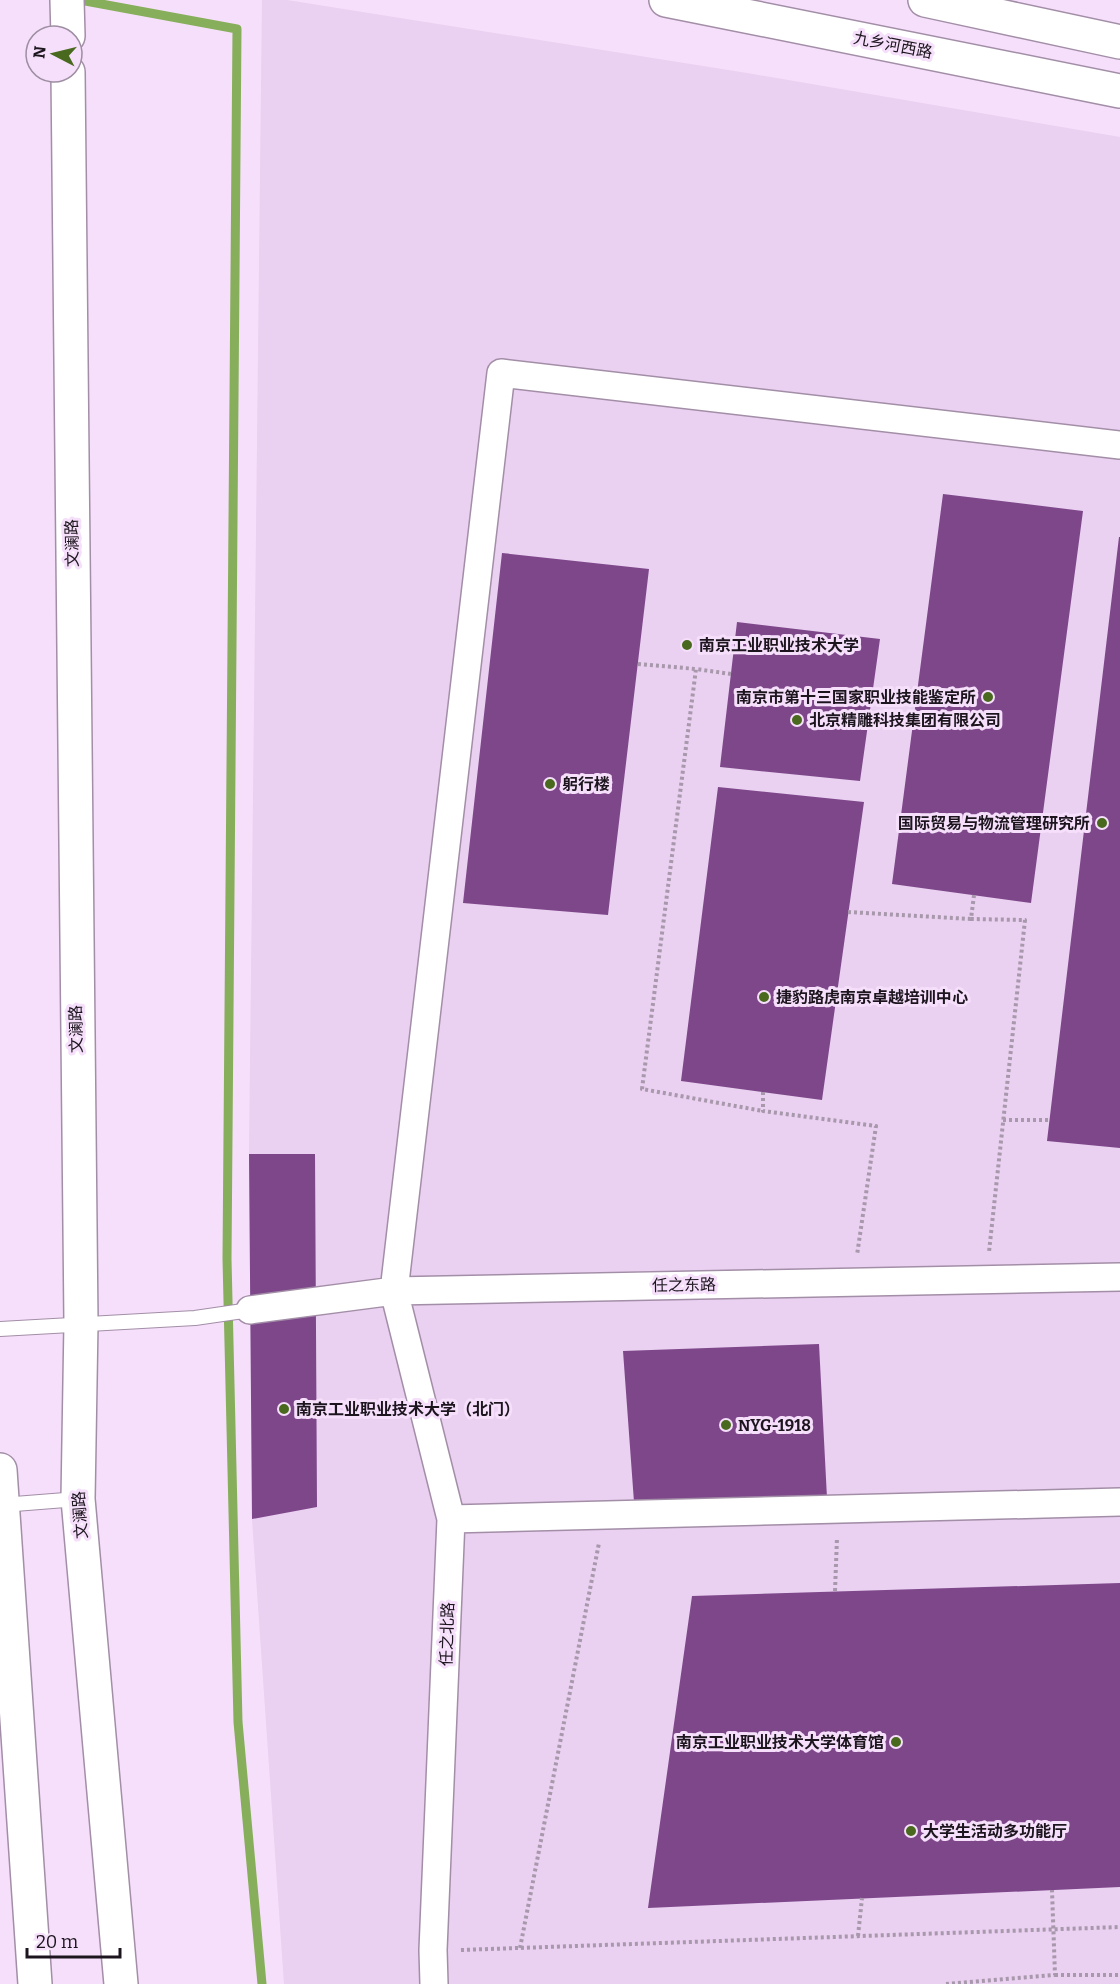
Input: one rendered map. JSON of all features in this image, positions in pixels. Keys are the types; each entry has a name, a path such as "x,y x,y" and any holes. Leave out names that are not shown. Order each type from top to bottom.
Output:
{"main road":[{"path":"67,0 68,24"},
{"name":"九乡河西路","path":"666,0 1120,91"},
{"path":"925,0 1120,42"},
{"name":"文澜路","path":"68,84 81,1323 78,1499 121,1984"},
{"path":"0,1470 35,1984"}],"street":[{"path":"394,1291 501,373 1120,445"},
{"name":"任之东路","path":"250,1311 394,1291 1120,1277"},
{"name":"任之北路","path":"394,1291 451,1519 433,1950 434,1984"},
{"path":"451,1519 1120,1502"}],"lane":[{"path":"0,1329 195,1318 250,1311"},
{"path":"2,1505 78,1499"}],"path":[{"path":"638,664 731,674"},
{"path":"696,669 642,1089 763,1110 876,1126 853,1282"},
{"path":"971,919 974,895"},
{"path":"848,912 1025,920 986,1280"},
{"path":"763,1110 764,1092"},
{"path":"1003,1120 1050,1120"},
{"path":"835,1591 838,1509"},
{"path":"520,1948 604,1515"},
{"path":"1052,1890 1055,1975"},
{"path":"858,1936 862,1898"},
{"path":"433,1950 1120,1927"},
{"path":"946,1984 1055,1975 1120,1975"}],"shaded area":[{"name":"南京工业职业技术大学","path":"262,0 287,0 747,73 1120,137 1120,1984 284,1984 252,1519 249,1154"}],"building":[{"name":"南京市第十三国家职业技能鉴定所","path":"943,494 1083,511 1031,903 892,884"},
{"name":"国际贸易与物流管理研究所","path":"1120,537 1120,1148 1047,1141"},
{"name":"躬行楼","path":"502,553 649,569 608,915 463,903"},
{"name":"北京精雕科技集团有限公司","path":"737,622 880,639 860,781 720,767"},
{"name":"捷豹路虎南京卓越培训中心","path":"718,787 864,802 822,1100 681,1081"},
{"name":"南京工业职业技术大学（北门）","path":"249,1154 315,1154 317,1507 252,1519"},
{"name":"NYG-1918","path":"819,1344 827,1498 634,1502 623,1351"},
{"name":"南京工业职业技术大学体育馆","path":"1120,1583 1120,1887 648,1908 692,1596"}],"waterway":[{"path":"80,0 237,29 227,1259 238,1722 262,1984"}],"place":[{"name":"南京工业职业技术大学","path":"687,645"},
{"name":"南京市第十三国家职业技能鉴定所","path":"988,697"},
{"name":"北京精雕科技集团有限公司","path":"797,720"},
{"name":"躬行楼","path":"550,784"},
{"name":"国际贸易与物流管理研究所","path":"1102,823"},
{"name":"捷豹路虎南京卓越培训中心","path":"764,997"},
{"name":"南京工业职业技术大学（北门）","path":"284,1409"},
{"name":"NYG-1918","path":"726,1425"},
{"name":"南京工业职业技术大学体育馆","path":"896,1742"},
{"name":"大学生活动多功能厅","path":"911,1831"}]}
